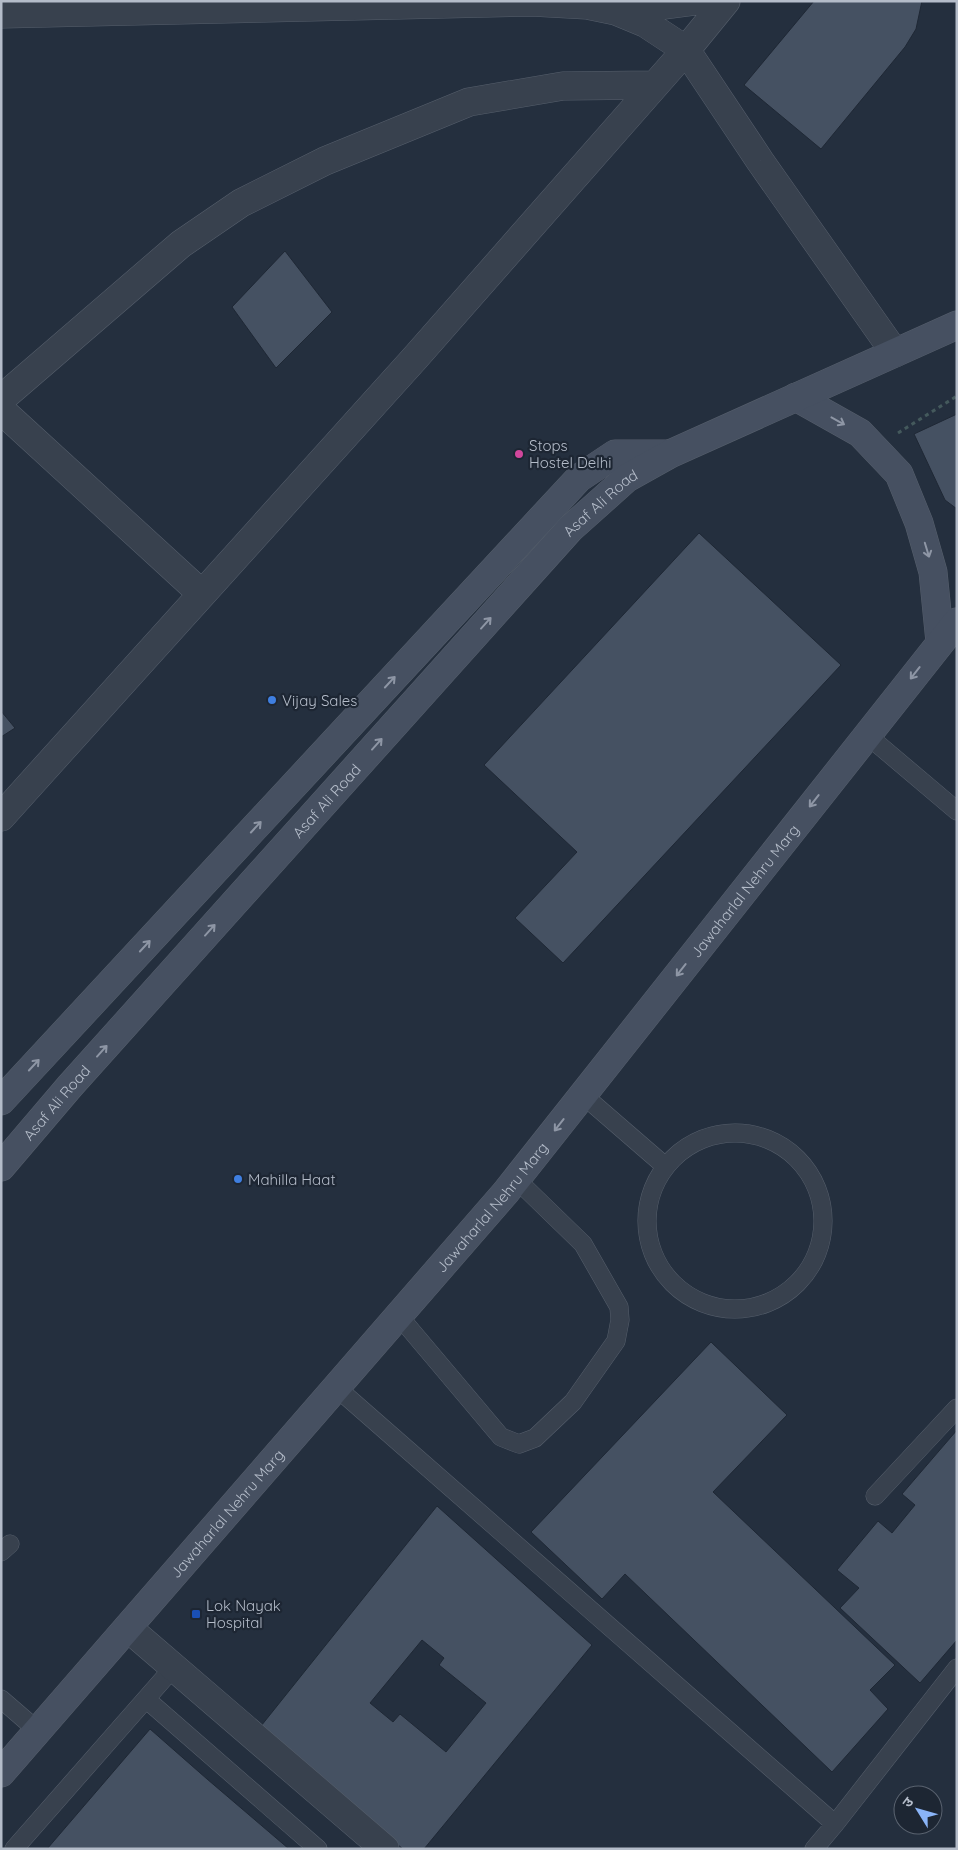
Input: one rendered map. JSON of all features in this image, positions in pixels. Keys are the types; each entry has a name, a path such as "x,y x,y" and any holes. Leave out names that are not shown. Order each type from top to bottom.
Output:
{"main road":[{"name":"Asaf Ali Road","path":"1,1167 76,1078 570,529 627,478 670,454 957,325"},
{"path":"796,397 860,433 899,474 919,523 948,632"},
{"name":"Asaf Ali Road","path":"1,1101 579,478 615,454 670,454"},
{"name":"Jawaharlal Nehru Marg","path":"1,1773 337,1388 516,1179 948,632"}],"street":[{"path":"616,11 694,1"},
{"path":"1,817 415,358 686,50 726,1"},
{"path":"1,14 532,2 587,4 616,11 645,23 686,50 760,161 896,353"},
{"path":"1,399 181,244 241,203 325,160 469,102 563,86 654,85"},
{"path":"1,410 202,594"},
{"path":"128,1628 385,1849"}],"lane":[{"path":"866,735 957,811"},
{"path":"583,1095 665,1166"},
{"path":"746,1132 776,1141 800,1160 816,1185 824,1215 820,1245 808,1271 788,1291 763,1305 736,1310 707,1306 682,1292 662,1272 650,1247 646,1218 651,1190 665,1166 688,1146 716,1134 746,1132"},
{"path":"399,1316 501,1437 519,1444 535,1438 573,1402 616,1340 620,1320 619,1308 584,1244 516,1179"},
{"path":"337,1388 835,1824"},
{"path":"875,1496 957,1408"},
{"path":"14,1849 173,1668"},
{"path":"814,1849 957,1668"},
{"path":"1,1699 38,1731"},
{"path":"146,1699 318,1849"}],"path":[{"path":"874,448 957,396"}],"building":[{"path":"814,1 922,1 916,29 905,47 821,149 744,85"},
{"path":"285,251 332,312 276,368 232,307"},
{"path":"957,414 957,509 945,500 914,434"},
{"path":"699,533 841,665 563,963 515,918 577,852 484,765"},
{"path":"1,711 15,728 1,737"},
{"path":"711,1342 787,1415 713,1492 895,1665 870,1690 888,1709 832,1772 625,1574 602,1599 531,1532"},
{"path":"957,1430 957,1640 920,1683 840,1608 859,1588 837,1570 878,1521 892,1533 915,1505 902,1494"},
{"path":"437,1506 592,1645 424,1849 403,1849 257,1731","holes":["422,1640 444,1658 439,1665 486,1703 446,1752 400,1714 393,1722 370,1703"]},
{"path":"150,1729 207,1779 289,1849 47,1849"}],"place":[{"name":"Stops Hostel Delhi","path":"519,454"},
{"name":"Vijay Sales","path":"272,700"},
{"name":"Mahilla Haat","path":"238,1179"},
{"name":"Lok Nayak Hospital","path":"196,1614"}]}
